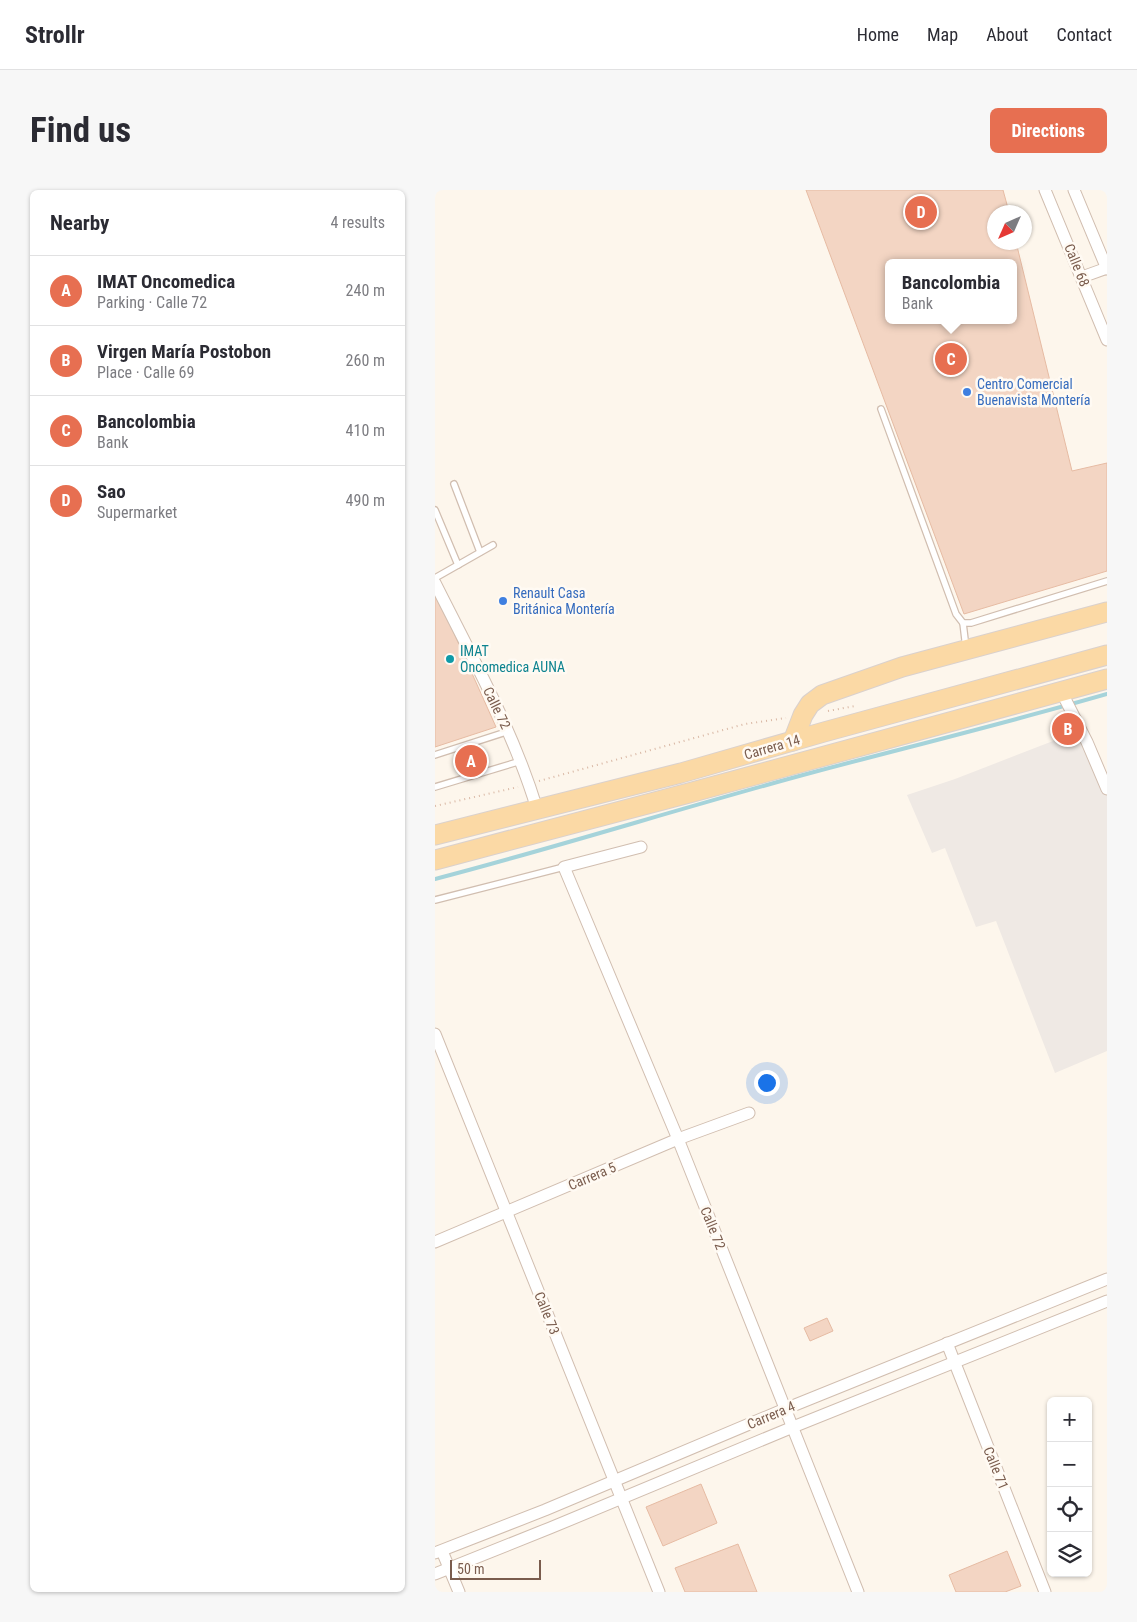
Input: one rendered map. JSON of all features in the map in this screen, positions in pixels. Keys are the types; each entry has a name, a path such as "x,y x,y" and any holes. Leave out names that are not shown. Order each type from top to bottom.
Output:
{"main road":[{"path":"793,741 803,715 810,704 822,695 902,667 1107,612"},
{"name":"Carrera 14","path":"435,835 681,773 1107,654"},
{"name":"Carrera 14","path":"435,860 689,793 1064,698 1107,679"}],"street":[{"name":"Calle 68","path":"1045,190 1107,340"},
{"name":"Calle 68","path":"1074,190 1107,268"},
{"path":"1082,277 1107,268"},
{"name":"Calle 72","path":"435,583 509,731 537,809"},
{"path":"1064,698 1077,722 1107,789"},
{"path":"565,867 641,847"},
{"name":"Calle 72","path":"565,867 678,1139 858,1592"},
{"name":"Calle 73","path":"435,1034 659,1592"},
{"name":"Carrera 5","path":"435,1242 678,1139 749,1112"},
{"name":"Carrera 4","path":"439,1552 858,1379 1107,1279"},
{"name":"Carrera 4","path":"435,1574 1107,1301"},
{"name":"Calle 71","path":"947,1343 1045,1592"},
{"path":"858,1379 868,1397"},
{"path":"697,1446 701,1465"},
{"path":"439,1552 449,1568 459,1592"}],"lane":[{"path":"881,409 956,614 963,623 966,650"},
{"path":"454,484 480,552"},
{"path":"435,510 458,564"},
{"path":"435,578 493,545"},
{"path":"963,623 971,623 1107,581"},
{"path":"435,755 509,731"},
{"path":"435,786 521,761"},
{"path":"435,900 565,867"}],"path":[{"path":"435,806 529,784 745,724 863,704"}],"shaded area":[{"path":"1066,736 1087,742 1107,795 1107,1051 1055,1073 996,921 976,927 945,848 932,853 907,795 955,779"}],"building":[{"name":"Centro Comercial Buenavista Montería","path":"806,190 1003,190 1007,205 987,205 987,250 1018,250 1072,471 1107,463 1107,571 964,614"},
{"name":"IMAT Oncomedica AUNA","path":"435,591 496,727 435,747"},
{"path":"827,1318 833,1331 810,1341 804,1328"},
{"path":"701,1484 717,1523 663,1546 646,1507"},
{"path":"738,1544 757,1592 685,1592 675,1568"},
{"path":"1007,1551 1021,1586 1005,1592 956,1592 949,1575"}],"waterway":[{"path":"435,879 766,785 1107,694"}],"place":[{"name":"Sao","path":"921,212"},
{"name":"Bancolombia","path":"951,359"},
{"name":"Centro Comercial Buenavista Montería","path":"967,392"},
{"name":"Renault Casa Británica Montería","path":"503,601"},
{"name":"IMAT Oncomedica AUNA","path":"450,659"},
{"name":"Virgen María Postobon","path":"1068,729"},
{"name":"IMAT Oncomedica","path":"471,761"}]}
